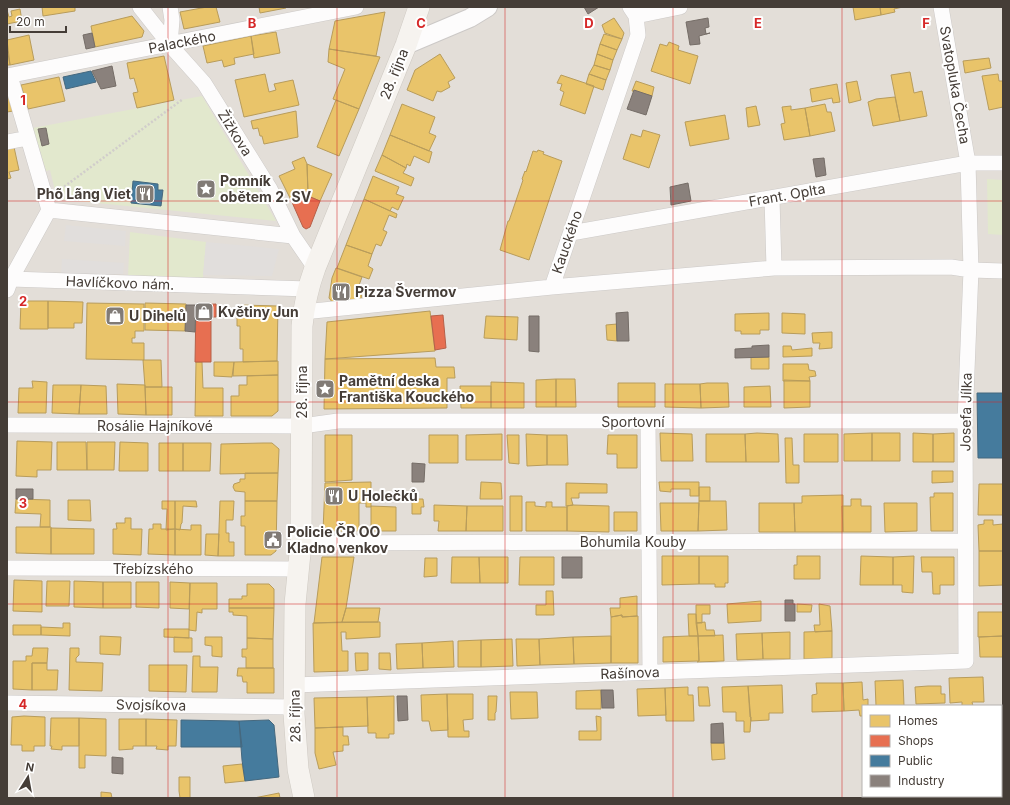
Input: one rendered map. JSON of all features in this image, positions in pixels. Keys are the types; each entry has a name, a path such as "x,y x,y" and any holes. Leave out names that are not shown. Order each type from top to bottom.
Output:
{"main road":[{"name":"28. října","path":"304,798 298,769 295,742 294,685 295,604 300,543 302,326 304,312 308,289 315,268 406,44 419,7"}],"street":[{"name":"Žižkova","path":"140,7 170,45 204,83 270,189 292,236 315,268"},
{"path":"170,7 172,20 170,45"},
{"name":"Palackého","path":"9,76 356,7"},
{"path":"406,44 470,18 488,7"},
{"path":"633,11 680,7"},
{"name":"Svatopluka Čecha","path":"941,7 968,163"},
{"name":"Kauckého","path":"304,312 552,287 638,35 633,11"},
{"path":"9,76 47,205 292,236"},
{"path":"7,142 28,138"},
{"name":"Frant. Oplta","path":"571,233 968,163 1003,163"},
{"name":"Josefa Jílka","path":"966,661 965,421 971,270 968,163"},
{"path":"772,198 774,268"},
{"name":"Havlíčkovo nám.","path":"47,205 9,284 308,289"},
{"path":"552,287 774,268 951,267 971,270 1003,270"},
{"name":"Sportovní","path":"302,426 338,421 965,421"},
{"path":"648,422 650,672"},
{"name":"Rosálie Hajníkové","path":"7,425 302,426"},
{"name":"Bohumila Kouby","path":"300,543 965,541"},
{"name":"Třebízského","path":"7,568 298,569"},
{"name":"Rašínova","path":"294,685 966,661"},
{"name":"Svojsíkova","path":"7,704 294,707"}],"path":[{"path":"47,205 183,99"}],"shaded area":[{"path":"7,7 1003,7 1003,798 7,798"},
{"path":"66,225 126,231 125,246 64,241"},
{"path":"206,242 279,249 272,276 203,275"},
{"path":"62,259 124,263 123,274 61,274"}],"green space":[{"path":"202,96 276,221 57,199 50,170 46,171 33,128"},
{"path":"987,179 1003,180 1003,235 988,234"},
{"path":"130,232 206,242 203,278 128,276"}],"building: Homes":[{"path":"42,7 75,7 75,11 43,16"},
{"path":"207,7 216,7 220,22 184,29 180,12"},
{"path":"259,7 286,7 286,8 260,13"},
{"path":"853,7 880,7 881,15 855,20"},
{"path":"880,7 903,7 894,9 895,12 881,15"},
{"path":"20,9 22,21 7,24 7,10 9,17 12,16 11,11"},
{"path":"385,12 376,56 329,49 335,21"},
{"path":"132,16 144,31 142,37 95,47 91,26"},
{"path":"614,18 624,33 622,39 605,33 602,25"},
{"path":"276,32 280,53 254,58 251,36"},
{"path":"604,34 622,39 617,50 600,44"},
{"path":"29,35 34,60 10,65 7,40"},
{"path":"251,36 254,54 234,58 235,64 224,67 222,60 207,63 203,46"},
{"path":"669,42 679,46 678,50 698,56 690,84 651,71 660,44 667,46"},
{"path":"600,44 617,50 613,60 597,54"},
{"path":"7,48 10,65 7,65"},
{"path":"329,49 380,57 359,109 333,99 345,69 328,62"},
{"path":"440,54 455,78 448,82 450,87 441,92 437,91 433,101 407,90 415,70"},
{"path":"597,54 613,60 610,70 594,65"},
{"path":"164,56 174,100 137,108 133,93 138,92 134,78 130,79 127,63"},
{"path":"989,58 991,68 965,73 963,61"},
{"path":"594,65 610,70 606,80 589,74"},
{"path":"910,72 914,93 922,91 927,116 900,121 891,75"},
{"path":"265,74 269,92 276,90 274,84 293,80 299,105 244,117 235,80"},
{"path":"589,74 606,80 603,90 586,84"},
{"path":"998,74 999,81 1003,81 1003,107 989,110 982,76"},
{"path":"561,75 594,86 585,114 560,105 564,92 560,90 562,84 557,83"},
{"path":"59,77 65,101 28,109 21,85"},
{"path":"636,81 654,87 652,96 632,91"},
{"path":"857,81 861,100 849,103 846,83"},
{"path":"837,84 840,102 833,103 832,98 812,102 810,89"},
{"path":"7,91 13,111 7,112"},
{"path":"895,97 900,121 873,126 868,102 876,99"},
{"path":"336,100 359,109 339,156 317,147"},
{"path":"402,104 435,117 429,133 436,136 429,151 390,135"},
{"path":"825,104 827,112 831,112 835,131 810,136 805,108"},
{"path":"756,106 760,125 748,127 746,108"},
{"path":"791,106 791,110 805,108 810,136 784,140 781,124 785,123 782,107"},
{"path":"296,111 298,137 264,144 258,128 253,129 251,121"},
{"path":"725,115 729,139 690,146 685,122"},
{"path":"643,130 660,135 649,168 623,159 631,134 641,137"},
{"path":"390,135 432,152 429,163 414,156 410,166 407,164 406,168 382,155"},
{"path":"14,147 19,170 9,172 11,178 7,179 7,149"},
{"path":"538,150 544,152 543,154 562,161 529,260 500,250 525,171 526,172 533,151 537,152"},
{"path":"382,155 406,168 403,173 414,178 411,186 375,171"},
{"path":"304,157 307,164 308,191 291,200 279,176 295,169 292,162"},
{"path":"307,164 332,174 320,201 308,196"},
{"path":"373,176 399,187 396,194 404,197 398,210 392,207 390,211 364,199"},
{"path":"364,199 397,214 396,218 389,215 383,230 387,232 381,246 376,244 372,254 346,245"},
{"path":"346,245 372,254 368,266 373,269 369,279 337,268"},
{"path":"336,268 362,277 358,288 362,290 361,300 333,303 329,298 332,278"},
{"path":"21,301 48,301 48,329 20,329"},
{"path":"48,301 83,302 82,323 74,323 74,328 48,328"},
{"path":"87,303 144,304 144,331 135,331 135,338 132,338 132,343 144,343 144,360 86,359"},
{"path":"145,303 186,304 186,331 145,330"},
{"path":"240,305 278,306 277,361 243,362 243,349 240,349 240,326 237,326 237,316"},
{"path":"430,311 435,351 325,359 327,322"},
{"path":"769,313 769,330 760,330 760,334 741,334 741,331 735,331 735,314"},
{"path":"782,313 805,314 805,334 782,333"},
{"path":"486,316 518,317 517,340 484,338"},
{"path":"617,324 617,341 607,340 606,325"},
{"path":"832,332 832,348 819,349 820,343 813,343 812,333"},
{"path":"783,346 791,346 792,350 812,348 812,356 783,357"},
{"path":"751,357 769,357 769,369 751,369"},
{"path":"435,358 436,367 454,367 455,378 447,378 447,408 324,409 325,359"},
{"path":"143,360 161,360 162,387 145,387"},
{"path":"278,361 278,375 233,376 234,362"},
{"path":"196,362 202,362 203,388 223,388 223,416 195,416"},
{"path":"214,362 234,362 232,377 214,376"},
{"path":"783,364 808,364 809,370 815,371 816,376 809,377 810,381 783,381"},
{"path":"278,375 278,411 272,416 231,416 231,396 239,396 239,385 247,385 247,376"},
{"path":"556,379 575,379 576,407 556,407"},
{"path":"556,379 556,407 536,407 536,380"},
{"path":"784,380 810,381 810,407 784,408"},
{"path":"32,381 47,382 46,413 18,413 19,388 33,388"},
{"path":"491,382 524,383 524,408 491,408"},
{"path":"618,383 655,383 655,407 618,407"},
{"path":"728,383 729,407 701,408 700,384"},
{"path":"117,384 145,385 146,415 118,414"},
{"path":"665,384 700,384 701,408 665,407"},
{"path":"53,385 81,385 79,414 52,413"},
{"path":"81,385 106,386 107,414 79,414"},
{"path":"460,386 491,386 491,408 461,408"},
{"path":"770,386 771,407 744,407 744,387"},
{"path":"145,387 172,387 172,415 146,415"},
{"path":"660,433 692,434 693,461 661,461"},
{"path":"872,433 900,433 900,461 872,461"},
{"path":"872,433 872,461 844,461 844,434"},
{"path":"913,433 933,434 933,462 913,462"},
{"path":"954,433 954,462 933,462 933,434"},
{"path":"502,434 502,460 466,460 466,435"},
{"path":"526,434 547,435 547,465 527,466"},
{"path":"706,434 745,434 746,462 706,462"},
{"path":"745,434 778,434 779,462 746,462"},
{"path":"804,434 838,434 838,462 804,462"},
{"path":"325,435 352,435 352,480 325,482"},
{"path":"429,435 458,435 458,463 429,463"},
{"path":"507,435 519,435 519,464 509,463"},
{"path":"547,435 567,435 568,465 547,465"},
{"path":"608,435 637,435 637,468 617,468 617,454 607,454"},
{"path":"785,438 792,438 793,465 799,465 799,483 786,483"},
{"path":"17,441 52,442 51,470 37,470 37,477 16,476"},
{"path":"57,442 86,442 87,470 57,470"},
{"path":"87,442 115,442 114,470 87,470"},
{"path":"120,442 148,443 148,471 119,471"},
{"path":"159,443 183,443 183,471 159,471"},
{"path":"183,443 211,443 210,471 183,471"},
{"path":"272,443 279,449 278,473 220,474 221,444"},
{"path":"932,471 953,471 953,482 932,483"},
{"path":"245,473 278,473 277,501 245,501 245,492 235,491 233,487 234,484 240,482 240,479 245,479"},
{"path":"371,482 371,507 366,507 366,503 359,503 359,531 323,531 325,483"},
{"path":"481,482 501,483 502,499 480,499"},
{"path":"659,482 699,482 699,496 690,496 690,489 671,489 671,492 660,491"},
{"path":"566,483 607,484 607,493 579,493 579,498 571,498 573,505 566,506"},
{"path":"979,484 1003,484 1003,515 978,515"},
{"path":"699,487 710,487 710,501 699,501"},
{"path":"934,493 953,493 953,531 931,531 930,497 934,497"},
{"path":"843,495 843,532 795,532 794,503 802,503 802,496"},
{"path":"510,496 522,496 522,531 510,531"},
{"path":"16,499 50,500 50,527 40,527 41,514 15,513"},
{"path":"412,499 423,499 424,507 421,507 421,514 412,514"},
{"path":"851,499 861,499 861,506 871,506 871,532 843,532 842,506 851,506"},
{"path":"68,500 90,500 91,521 68,520"},
{"path":"162,501 175,501 175,529 166,530 167,509 162,509"},
{"path":"175,501 196,501 197,507 183,506 180,530 175,529"},
{"path":"220,501 234,501 233,520 226,520 226,533 229,533 229,542 234,542 234,556 218,556"},
{"path":"245,501 277,501 276,551 271,555 245,555 245,526 241,526 241,516 245,516"},
{"path":"699,501 726,501 727,530 698,531"},
{"path":"526,502 535,502 535,506 546,507 546,502 552,502 552,507 567,507 567,531 526,531"},
{"path":"660,503 699,503 698,531 661,531"},
{"path":"759,503 794,503 795,532 759,532"},
{"path":"884,503 917,503 917,531 885,532"},
{"path":"434,505 467,506 466,531 438,531 439,521 434,521"},
{"path":"371,506 396,507 396,531 371,531"},
{"path":"467,506 503,506 503,531 466,531"},
{"path":"567,506 609,506 609,532 567,531"},
{"path":"614,512 637,512 637,531 614,531"},
{"path":"125,518 131,518 131,529 142,529 141,555 113,554 113,529 117,529 116,523 125,523"},
{"path":"984,520 993,520 993,525 1003,524 1003,551 979,551 978,525 984,524"},
{"path":"153,524 161,524 161,529 175,529 175,555 148,554 149,529 153,529"},
{"path":"191,525 201,525 201,555 175,555 175,529 191,530"},
{"path":"16,527 51,527 51,554 16,553"},
{"path":"51,528 94,529 94,554 51,554"},
{"path":"206,534 219,534 218,556 205,555"},
{"path":"979,551 1003,551 1003,585 979,586"},
{"path":"662,556 699,556 699,584 662,585"},
{"path":"699,556 728,556 728,583 725,583 725,587 715,587 715,584 699,584"},
{"path":"797,556 820,556 820,579 794,579 794,565 797,565"},
{"path":"861,556 893,557 893,585 860,585"},
{"path":"914,556 913,593 902,592 902,585 893,585 893,557"},
{"path":"322,557 354,557 346,608 342,622 314,623"},
{"path":"452,557 479,557 480,583 451,583"},
{"path":"479,557 508,557 508,583 480,583"},
{"path":"520,557 554,557 554,585 519,585"},
{"path":"921,557 954,557 954,585 940,585 940,594 933,594 932,572 922,572"},
{"path":"425,558 437,558 437,576 424,577"},
{"path":"14,580 42,581 42,612 13,611"},
{"path":"47,581 70,581 69,606 46,606"},
{"path":"74,581 103,582 103,608 74,607"},
{"path":"103,582 131,582 131,608 103,608"},
{"path":"136,582 159,582 159,608 136,607"},
{"path":"170,582 190,583 189,609 170,608"},
{"path":"190,583 217,583 217,609 202,609 202,613 197,612 196,631 189,630"},
{"path":"247,584 269,584 274,589 274,608 229,608 229,599 242,599 242,596 247,596"},
{"path":"546,591 553,591 554,615 536,615 536,605 546,605"},
{"path":"637,596 637,616 622,617 622,615 611,617 610,608 620,608 620,598"},
{"path":"761,601 761,621 728,623 727,604"},
{"path":"797,604 812,605 811,612 797,612"},
{"path":"819,604 830,606 832,631 815,632 814,625 820,625"},
{"path":"696,605 710,605 710,614 702,614 702,623 696,623"},
{"path":"229,608 274,608 273,639 247,638 247,616 233,615 233,612 229,612"},
{"path":"346,608 380,608 378,622 342,622"},
{"path":"978,612 1003,612 1003,636 978,637"},
{"path":"688,614 696,614 698,636 689,636"},
{"path":"622,615 622,617 638,616 638,663 611,663 611,617"},
{"path":"380,622 380,637 346,639 346,632 341,632 342,651 348,651 348,671 314,672 313,623"},
{"path":"705,622 706,630 714,630 715,636 698,636 696,623"},
{"path":"63,623 70,623 70,636 41,635 41,627 63,628"},
{"path":"13,625 41,625 41,635 13,635"},
{"path":"164,629 189,629 189,638 164,637"},
{"path":"832,631 832,658 804,659 804,632"},
{"path":"790,632 790,659 763,659 762,633"},
{"path":"762,633 763,659 737,660 736,634"},
{"path":"723,635 724,661 697,662 699,661 698,636"},
{"path":"100,636 121,637 120,655 100,654"},
{"path":"611,636 611,663 574,664 573,637"},
{"path":"698,636 699,661 663,662 663,637"},
{"path":"1003,636 1003,657 980,657 979,637"},
{"path":"174,637 192,638 192,652 174,652"},
{"path":"205,637 222,637 222,657 212,656 212,646 205,645"},
{"path":"573,637 574,664 540,665 539,639"},
{"path":"247,638 273,639 273,668 246,668 246,657 242,657 242,649 247,649"},
{"path":"512,639 513,666 481,667 481,640"},
{"path":"516,639 539,639 540,665 517,666"},
{"path":"481,640 481,667 458,667 458,641"},
{"path":"453,641 454,667 423,668 422,643"},
{"path":"422,643 423,668 397,669 396,644"},
{"path":"33,648 48,648 47,663 32,663 32,690 13,689 13,661 26,661 26,656 32,656"},
{"path":"70,648 79,648 79,655 76,658 76,662 103,663 102,691 69,690"},
{"path":"355,653 368,653 368,670 356,671"},
{"path":"379,653 390,653 391,670 379,669"},
{"path":"193,656 200,656 200,667 218,667 217,692 192,692"},
{"path":"32,663 47,663 47,670 58,670 57,690 32,690"},
{"path":"149,665 187,665 186,692 149,691"},
{"path":"238,668 274,668 274,693 247,693 247,682 243,682 242,676 237,676"},
{"path":"983,677 984,702 972,702 973,705 962,705 962,702 950,703 949,678"},
{"path":"903,680 904,705 876,705 875,681"},
{"path":"862,682 863,700 868,699 868,705 862,705 862,716 860,716 859,710 844,711 843,683"},
{"path":"816,683 843,683 844,711 812,712 812,695 817,694"},
{"path":"782,685 783,713 769,713 769,720 751,721 748,686"},
{"path":"748,686 751,717 750,732 744,732 744,721 736,721 736,712 723,712 722,687"},
{"path":"941,686 941,694 945,694 945,703 916,704 915,687"},
{"path":"688,687 688,695 693,695 694,721 666,721 665,688"},
{"path":"698,687 708,687 710,706 699,706"},
{"path":"665,688 666,715 638,716 637,689"},
{"path":"601,690 601,709 576,709 576,691"},
{"path":"510,692 537,692 538,718 511,719"},
{"path":"447,694 473,694 473,719 463,720 464,731 469,731 469,737 448,737"},
{"path":"447,694 448,730 431,731 429,721 422,721 421,695"},
{"path":"394,696 394,734 389,734 389,738 376,738 376,733 368,733 367,697"},
{"path":"488,696 497,696 495,720 488,720"},
{"path":"367,697 368,726 315,728 314,698"},
{"path":"596,716 601,717 601,740 579,740 579,731 597,731"},
{"path":"12,717 45,717 45,746 34,746 34,751 22,751 22,745 11,745"},
{"path":"51,718 79,718 79,746 62,746 62,750 51,749"},
{"path":"79,718 106,719 106,756 85,755 85,768 79,768"},
{"path":"119,719 146,719 146,746 133,746 133,749 119,750"},
{"path":"146,719 177,720 176,746 168,746 168,750 156,749 157,746 146,746"},
{"path":"343,727 343,736 348,736 349,745 343,745 343,751 333,752 336,765 319,769 315,753 315,728"},
{"path":"711,743 724,743 725,759 712,760"},
{"path":"242,764 245,781 225,783 223,766"},
{"path":"179,777 190,777 190,798 180,798"},
{"path":"101,792 111,793 112,798 101,798"},
{"path":"279,793 280,798 254,798"}],"building: Shops":[{"path":"308,191 308,196 320,201 310,227 306,229 303,227 291,200"},
{"path":"216,304 216,317 211,317 211,362 195,362 196,305"},
{"path":"443,315 446,348 435,350 431,316"}],"building: Public":[{"path":"91,71 96,82 66,89 63,77"},
{"path":"133,181 158,184 158,190 163,190 161,206 131,203"},
{"path":"977,393 1003,393 1003,458 978,458"},
{"path":"181,720 239,721 242,747 181,747"},
{"path":"269,720 274,725 279,777 245,781 239,721"}],"building: Industry":[{"path":"584,7 599,7 588,14"},
{"path":"708,18 709,27 705,28 706,34 710,33 699,36 700,44 690,45 686,22"},
{"path":"92,33 95,47 86,49 83,35"},
{"path":"112,66 116,86 101,89 92,71"},
{"path":"634,90 652,96 646,115 627,109"},
{"path":"46,128 49,144 42,146 38,129"},
{"path":"824,158 826,175 816,177 813,159"},
{"path":"688,183 691,201 671,205 670,187"},
{"path":"186,305 196,305 195,332 185,331"},
{"path":"628,312 629,341 617,341 616,313"},
{"path":"529,316 539,316 539,352 529,351"},
{"path":"769,345 769,357 735,358 735,349"},
{"path":"412,463 425,464 424,482 412,482"},
{"path":"16,489 33,489 33,499 16,499"},
{"path":"562,557 582,557 582,578 562,578"},
{"path":"785,600 793,600 793,604 795,604 795,621 785,621"},
{"path":"601,690 613,690 614,708 602,708"},
{"path":"397,696 407,696 408,720 398,721"},
{"path":"723,723 724,743 711,743 711,724"},
{"path":"112,757 123,758 123,774 112,773"}],"place":[{"name":"Pomník obětem 2. SV","path":"206,189"},
{"name":"Phõ Lãng Viet","path":"145,194"},
{"name":"Pizza Švermov","path":"341,292"},
{"name":"Květiny Jun","path":"204,312"},
{"name":"U Dihelů","path":"115,316"},
{"name":"Pamětní deska Františka Kouckého","path":"325,389"},
{"name":"U Holečků","path":"334,496"},
{"name":"Policie ČR OO Kladno venkov","path":"273,540"}]}
